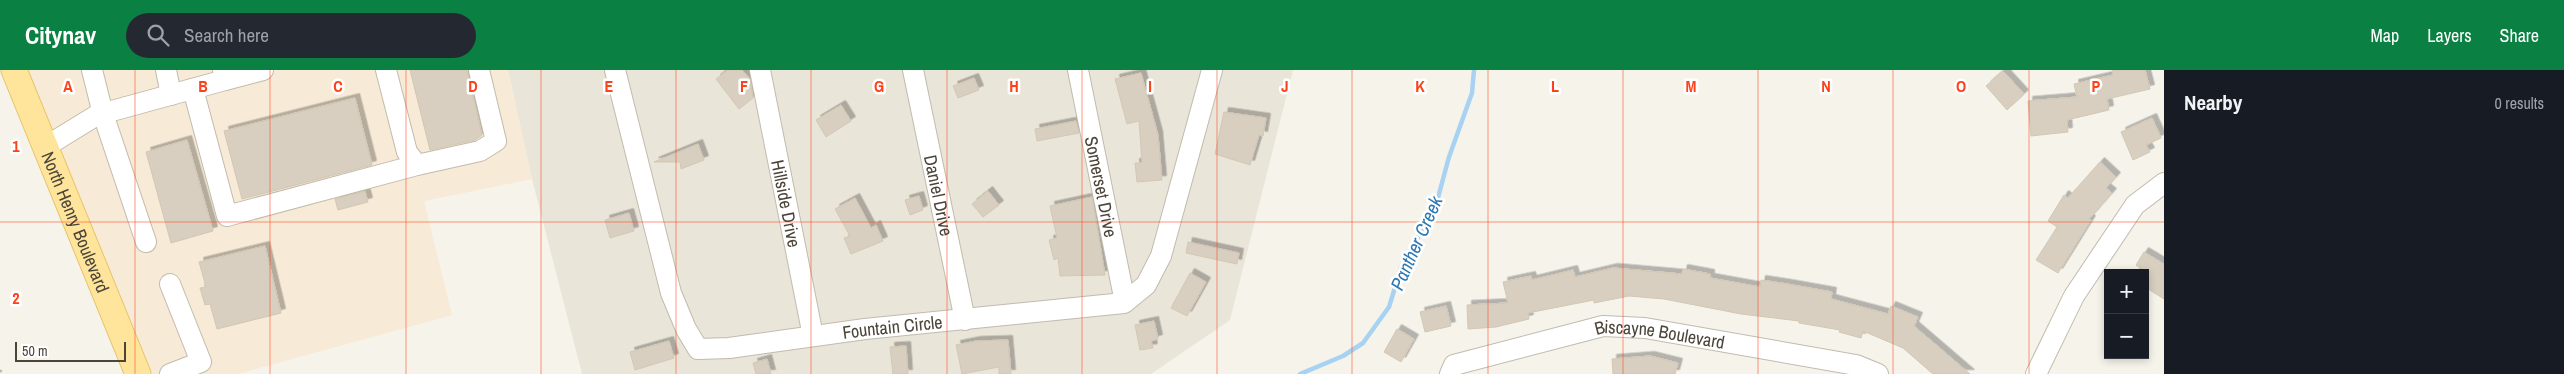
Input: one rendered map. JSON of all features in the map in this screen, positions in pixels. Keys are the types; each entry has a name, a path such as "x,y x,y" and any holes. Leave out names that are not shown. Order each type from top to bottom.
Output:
{"main road":[{"name":"North Henry Boulevard","path":"14,70 138,374"}],"street":[{"path":"92,70 103,114 146,242"},
{"path":"166,70 171,94"},
{"path":"45,147 103,114 193,89 224,75 263,70"},
{"path":"386,70 407,152 417,165"},
{"path":"193,89 227,216 417,165 480,152 496,141 479,70"},
{"name":"Fountain Circle","path":"615,70 672,293 686,329 698,349 729,348 813,336 1126,302"},
{"name":"Hillside Drive","path":"760,70 813,336"},
{"name":"Daniel Drive","path":"913,70 965,320"},
{"name":"Somerset Drive","path":"1078,70 1126,302"},
{"path":"1126,302 1146,285 1161,256 1172,210 1212,70"},
{"path":"2036,374 2074,296 2135,205 2164,183"},
{"path":"170,284 201,362 170,374"},
{"name":"Biscayne Boulevard","path":"1450,374 1454,365 1603,326 1654,330 1856,365 1878,374"}],"path":[{"path":"0,370 3,374"}],"shaded area":[{"path":"22,70 508,70 532,179 424,201 452,315 238,374 152,374"},
{"path":"508,70 1293,70 1230,320 1151,374 582,374 532,179"}],"building":[{"path":"410,70 467,70 482,135 475,140 430,150"},
{"path":"728,70 742,70 750,79 753,98 739,109 716,79"},
{"path":"2112,70 2145,70 2150,89 2107,99 2109,110 2067,120 2068,132 2031,136 2028,101 2077,97 2074,84 2113,75"},
{"path":"2003,71 2024,94 2007,110 1986,86"},
{"path":"1141,73 1158,135 1162,180 1137,182 1135,163 1142,163 1139,121 1127,124 1115,79"},
{"path":"974,78 979,90 958,98 953,86"},
{"path":"355,98 372,165 242,199 224,131"},
{"path":"841,105 851,121 826,137 816,120"},
{"path":"1224,112 1266,118 1263,136 1259,135 1250,165 1215,154"},
{"path":"2152,118 2161,138 2146,145 2150,152 2133,160 2121,132"},
{"path":"1076,121 1079,133 1037,141 1035,129"},
{"path":"187,140 213,231 171,243 146,152"},
{"path":"698,144 704,160 681,169 680,162 654,162"},
{"path":"2100,162 2116,177 2106,188 2112,193 2089,219 2091,220 2058,273 2036,260 2057,227 2048,221 2064,195 2068,198"},
{"path":"365,191 368,202 338,210 335,199"},
{"path":"988,191 999,205 983,217 972,204"},
{"path":"919,196 923,210 910,215 905,200"},
{"path":"1092,197 1105,275 1060,276 1058,258 1054,260 1049,240 1057,238 1050,206"},
{"path":"855,198 871,228 876,225 883,241 851,254 844,238 850,236 835,209"},
{"path":"629,213 634,231 610,238 605,220"},
{"path":"1188,242 1239,253 1237,264 1186,253"},
{"path":"265,246 281,313 217,329 210,304 205,305 200,288 206,287 199,262"},
{"path":"2144,252 2164,264 2164,299 2149,290 2149,269 2139,269 2136,265"},
{"path":"1613,268 1682,274 1683,269 1710,274 1710,278 1760,287 1761,280 1832,292 1831,299 1888,314 1891,306 1918,317 1914,326 1970,374 1933,374 1903,348 1863,331 1861,338 1839,332 1840,330 1799,323 1799,321 1741,314 1664,299 1629,296 1594,303 1594,300 1528,313 1529,319 1496,327 1468,329 1467,305 1508,303 1503,282 1531,276 1532,280 1573,270 1575,277"},
{"path":"1190,273 1206,282 1187,316 1171,308"},
{"path":"1446,306 1451,326 1425,332 1420,312"},
{"path":"1154,321 1158,339 1151,341 1153,348 1140,350 1135,325"},
{"path":"1397,329 1414,339 1401,362 1384,352"},
{"path":"1008,340 1011,374 999,374 999,367 962,374 956,345 976,341"},
{"path":"669,341 674,358 635,370 630,352"},
{"path":"906,346 908,374 893,374 890,347"},
{"path":"1650,356 1678,363 1675,374 1613,374 1612,359"},
{"path":"767,359 771,374 756,374 753,363"}],"waterway":[{"name":"Panther Creek","path":"1300,374 1343,356 1363,343 1389,307 1401,268 1436,205 1449,157 1472,93 1474,70"}]}
